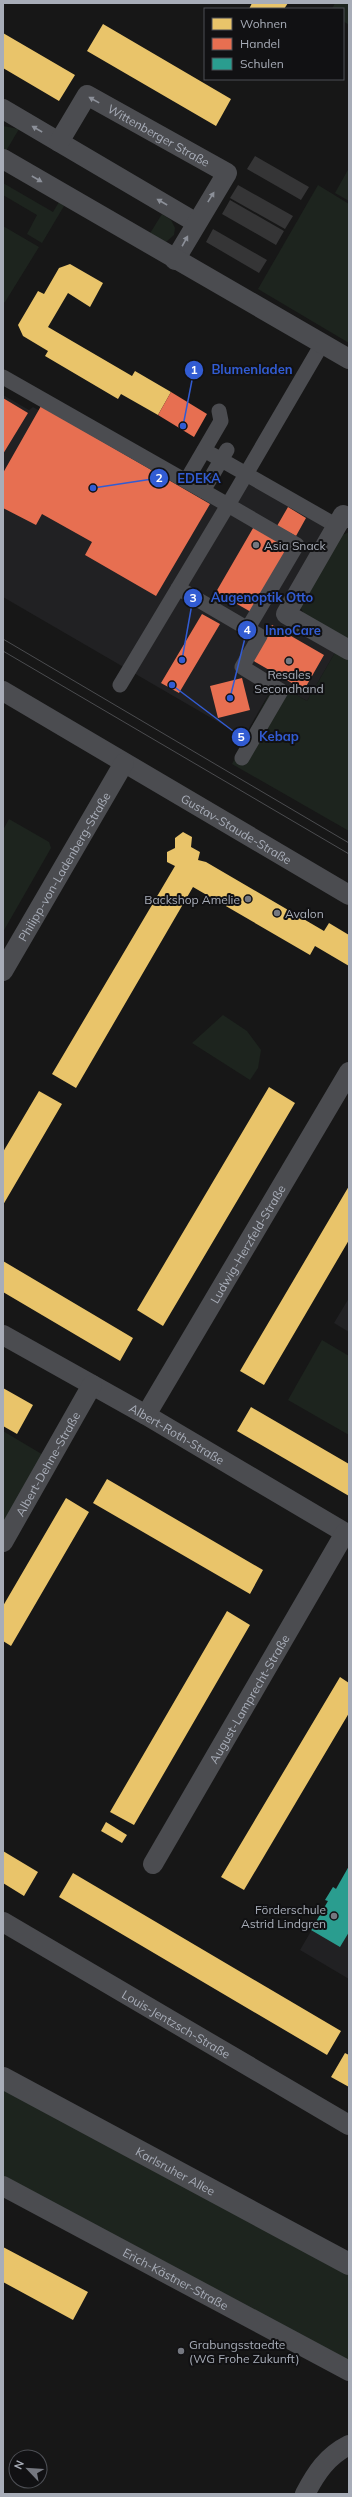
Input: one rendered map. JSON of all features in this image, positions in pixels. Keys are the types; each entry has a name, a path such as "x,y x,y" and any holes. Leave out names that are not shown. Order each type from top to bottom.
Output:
{"street":[{"name":"Wittenberger Straße","path":"59,142 87,96 226,173 195,222 175,260"},
{"path":"3,109 195,222"},
{"path":"3,159 175,260 349,359"},
{"path":"120,685 322,344"},
{"path":"3,377 297,545 248,628"},
{"path":"186,481 221,421 219,411"},
{"path":"204,450 224,455 246,473 343,522 286,614 349,650"},
{"path":"204,491 224,455"},
{"path":"178,588 260,636 242,667 281,691 242,758"},
{"name":"Gustav-Staude-Straße","path":"3,691 349,895"},
{"name":"Philipp-von-Ladenberg-Straße","path":"3,971 124,763"},
{"name":"Ludwig-Herzfeld-Straße","path":"146,1415 349,1072"},
{"name":"Albert-Roth-Straße","path":"3,1336 146,1415 347,1534"},
{"name":"Albert-Dehne-Straße","path":"3,1542 92,1385"},
{"name":"August-Lamprecht-Straße","path":"153,1864 347,1534"},
{"name":"Louis-Jentzsch-Straße","path":"3,1922 349,2126"},
{"name":"Karlsruher Allee","path":"3,2078 349,2264"},
{"name":"Erich-Kästner-Straße","path":"3,2186 349,2371"},
{"path":"305,2494 317,2470 338,2451 349,2445"}],"shaded area":[{"path":"335,3 349,3 349,25 344,22 344,8 332,8"},
{"path":"3,126 19,129 6,151 3,149"},
{"path":"349,168 349,201 335,193"},
{"path":"3,183 53,212 59,202 64,206 42,243 27,234 37,215 3,195"},
{"path":"318,185 349,204 349,343 258,289"},
{"path":"162,214 171,220 175,228 174,235 166,242 149,235"},
{"path":"3,226 39,247 3,303"},
{"path":"3,395 29,410 33,407 82,435 228,505 246,473 337,526 286,614 340,644 307,701 275,683 244,737 3,597"},
{"path":"349,532 349,641 305,616 300,606 336,538"},
{"path":"340,644 349,650 349,831 232,764 275,683 307,701"},
{"path":"9,819 49,842 51,848 3,932 3,830"},
{"path":"223,1015 247,1031 261,1050 258,1068 250,1080 192,1043"},
{"path":"349,1298 349,1332 334,1323"},
{"path":"322,1340 349,1356 349,1435 288,1400"},
{"path":"3,1431 50,1459 3,1535"},
{"name":"Förderschule Astrid Lindgren","path":"349,1866 349,1979 300,1950 328,1902 325,1900 333,1887 336,1888"},
{"path":"3,2088 349,2273 349,2362 3,2176"}],"building: Wohnen":[{"path":"252,3 288,3 285,8 250,8"},
{"path":"103,24 231,99 216,126 87,51"},
{"path":"3,33 75,75 59,101 3,68"},
{"path":"70,264 103,283 90,307 68,293 48,327 132,376 135,371 171,392 158,415 121,394 118,399 45,356 48,351 23,336 18,325 38,291 44,294 59,268"},
{"path":"183,832 192,837 191,847 200,852 198,860 206,862 324,931 329,923 349,935 349,966 315,946 310,955 193,887 76,1088 52,1074 175,866 167,862 167,852 175,848 175,838"},
{"path":"269,1087 295,1103 163,1326 137,1310"},
{"path":"39,1091 62,1104 3,1205 3,1152"},
{"path":"349,1186 349,1240 264,1385 240,1371"},
{"path":"3,1261 133,1338 120,1361 3,1292"},
{"path":"3,1388 33,1405 17,1434 3,1426"},
{"path":"251,1407 349,1464 349,1496 237,1431"},
{"path":"107,1479 263,1570 250,1594 93,1503"},
{"path":"66,1498 89,1512 11,1646 3,1641 3,1606"},
{"path":"227,1611 250,1625 134,1825 110,1812"},
{"path":"340,1677 349,1683 349,1713 244,1890 221,1877"},
{"path":"106,1822 127,1835 122,1843 101,1831"},
{"path":"3,1851 38,1872 24,1896 3,1883"},
{"path":"73,1873 341,2031 327,2055 59,1897"},
{"path":"345,2053 349,2055 349,2087 331,2077"},
{"path":"3,2247 88,2292 73,2320 3,2282"}],"building: Handel":[{"path":"171,392 207,414 194,437 158,415"},
{"path":"3,398 28,413 3,454"},
{"path":"41,406 210,504 156,596 85,555 92,542 42,514 36,525 3,508 3,473"},
{"path":"288,507 306,518 296,536 277,526"},
{"path":"256,523 291,543 251,612 216,592"},
{"path":"202,614 220,624 179,693 161,683"},
{"path":"272,625 324,655 304,690 252,660"},
{"path":"242,678 250,710 218,718 210,686"}],"building: Schulen":[{"path":"349,1866 349,1932 340,1947 311,1930 328,1901 325,1900 333,1887 336,1889"}],"building: Sonstige":[{"path":"255,156 309,187 301,200 247,169"},
{"path":"238,185 293,216 285,229 230,198"},
{"path":"230,200 284,231 276,245 222,214"},
{"path":"213,229 267,260 259,273 206,242"}],"tram line":[{"path":"3,639 349,843"},
{"path":"3,651 349,854"}],"place":[{"name":"Blumenladen","path":"183,426"},
{"name":"EDEKA","path":"93,488"},
{"name":"Asia Snack","path":"256,545"},
{"name":"Augenoptik Otto","path":"182,660"},
{"name":"Resales Secondhand","path":"289,661"},
{"name":"Kebap","path":"172,685"},
{"name":"InnoCare","path":"230,698"},
{"name":"Backshop Amelie","path":"248,899"},
{"name":"Avalon","path":"277,913"},
{"name":"Förderschule Astrid Lindgren","path":"334,1916"},
{"name":"Grabungsstaedte (WG Frohe Zukunft)","path":"181,2351"}]}
